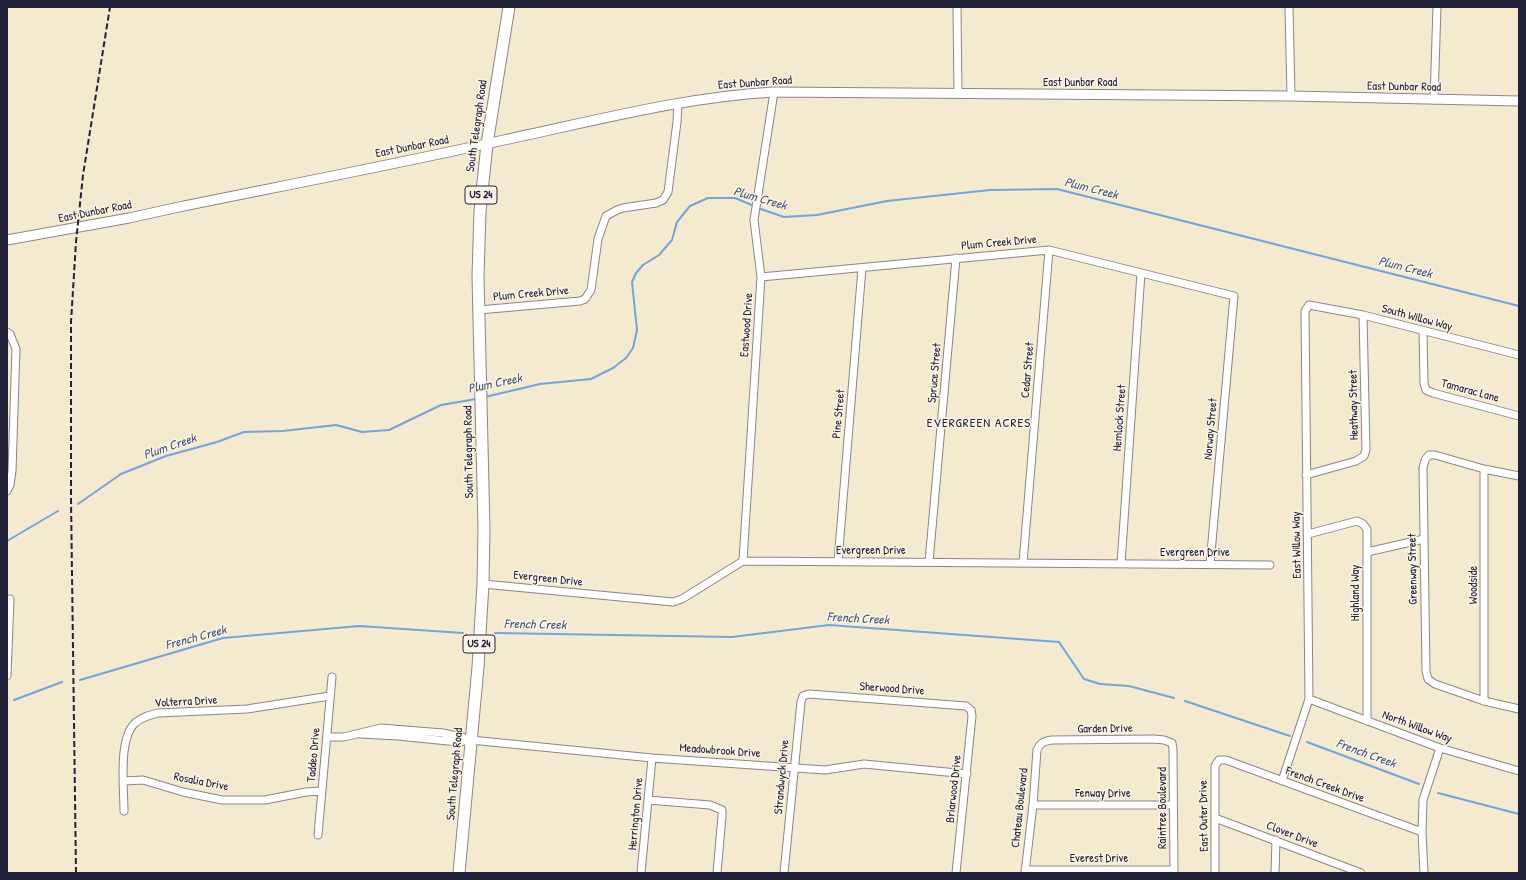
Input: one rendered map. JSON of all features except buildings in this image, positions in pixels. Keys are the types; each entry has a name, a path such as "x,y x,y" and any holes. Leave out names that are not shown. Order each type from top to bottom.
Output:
{"main road":[{"name":"South Telegraph Road","path":"459,873 483,584 484,529 479,310 481,193 487,144 509,7"}],"street":[{"path":"957,7 958,94"},
{"path":"1289,7 1291,96"},
{"path":"1434,100 1437,7"},
{"name":"East Dunbar Road","path":"7,240 129,218 678,103 740,94 774,92 1291,96 1519,101"},
{"name":"Eastwood Drive","path":"743,561 761,276 755,228 755,211 774,92"},
{"name":"Plum Creek Drive","path":"479,310 580,301 585,299 591,290 598,239 606,216 623,208 656,203 663,200 668,192 678,103"},
{"name":"Plum Creek Drive","path":"761,276 1049,250 1234,296"},
{"name":"Cedar Street","path":"1023,563 1049,250"},
{"name":"Spruce Street","path":"929,562 956,258"},
{"name":"Pine Street","path":"838,561 862,268"},
{"name":"Hemlock Street","path":"1121,564 1141,273"},
{"name":"Norway Street","path":"1210,564 1234,296"},
{"name":"South Willow Way","path":"1309,305 1363,315 1519,355"},
{"name":"East Willow Way","path":"1282,781 1309,699 1305,311 1309,305"},
{"name":"Heathway Street","path":"1306,475 1356,461 1364,456 1366,450 1363,315"},
{"name":"Tamarac Lane","path":"1423,331 1424,383 1426,390 1519,416"},
{"path":"7,332 10,334 16,349 12,472 10,485 7,491"},
{"name":"Greenway Street","path":"1519,476 1484,469 1436,455 1430,455 1425,460 1423,468 1426,671 1428,679 1434,684 1484,700 1519,709"},
{"name":"Woodside","path":"1484,469 1484,700"},
{"name":"Highland Way","path":"1308,534 1357,521 1363,524 1367,529 1367,721"},
{"path":"1367,552 1424,539"},
{"name":"Evergreen Drive","path":"483,584 673,602 682,599 743,561 1270,565"},
{"path":"7,676 10,599"},
{"name":"Taddeo Drive","path":"318,836 332,677"},
{"name":"Sherwood Drive","path":"814,694 966,706 968,708"},
{"name":"Strandwyck Drive","path":"784,873 801,702 803,696 814,694"},
{"name":"Volterra Drive","path":"124,811 123,754 125,742 129,731 135,723 144,717 158,712 247,709 330,696"},
{"name":"North Willow Way","path":"1309,699 1440,748 1519,771"},
{"name":"Briarwood Drive","path":"956,873 972,716 971,710 968,708"},
{"name":"Meadowbrook Drive","path":"327,737 344,737 381,728 443,733 471,740 652,758 825,770 864,764 967,774"},
{"name":"Garden Drive","path":"1039,745 1045,741 1052,740 1154,739 1172,743"},
{"name":"Raintree Boulevard","path":"1172,743 1174,758 1174,872"},
{"name":"Chateau Boulevard","path":"1025,872 1033,806 1037,750 1039,745"},
{"path":"1424,873 1422,832 1423,800 1440,748"},
{"name":"Herrington Drive","path":"641,873 652,758"},
{"name":"French Creek Drive","path":"1219,760 1226,760 1422,832"},
{"name":"East Outer Drive","path":"1216,873 1214,766 1219,760"},
{"name":"Rosalia Drive","path":"124,781 143,780 183,792 222,800 265,800 306,792 322,791"},
{"path":"648,800 710,805 722,810 717,873"},
{"name":"Fenway Drive","path":"1033,806 1173,805"},
{"name":"Clover Drive","path":"1215,818 1361,873"},
{"path":"1275,873 1276,840"},
{"name":"Everest Drive","path":"1025,872 1174,872"}],"waterway":[{"name":"Plum Creek","path":"758,208 784,217 817,215 887,201 990,190 1057,189 1519,306"},
{"name":"Plum Creek","path":"485,397 540,384 591,379 613,368 626,358 633,348 637,330 632,282 636,273 643,265 659,255 672,240 677,222 690,206 708,198 735,198 754,206"},
{"name":"Plum Creek","path":"78,504 121,474 166,456 217,442 244,432 283,431 336,425 362,432 389,430 441,405 476,399"},
{"name":"Plum Creek","path":"7,541 58,511"},
{"name":"French Creek","path":"495,633 732,637 829,625 1059,642 1084,679 1100,684 1129,686 1174,698"},
{"name":"French Creek","path":"80,680 223,638 359,626 463,633"},
{"name":"French Creek","path":"14,700 62,682"},
{"name":"French Creek","path":"1185,701 1290,736"},
{"name":"French Creek","path":"1307,742 1419,784"},
{"name":"French Creek","path":"1438,793 1519,814"}],"railway":[{"path":"76,873 71,499 71,322 76,242 83,175 110,7"}],"district":[{"name":"EVERGREEN ACRES","path":"979,424"}]}
